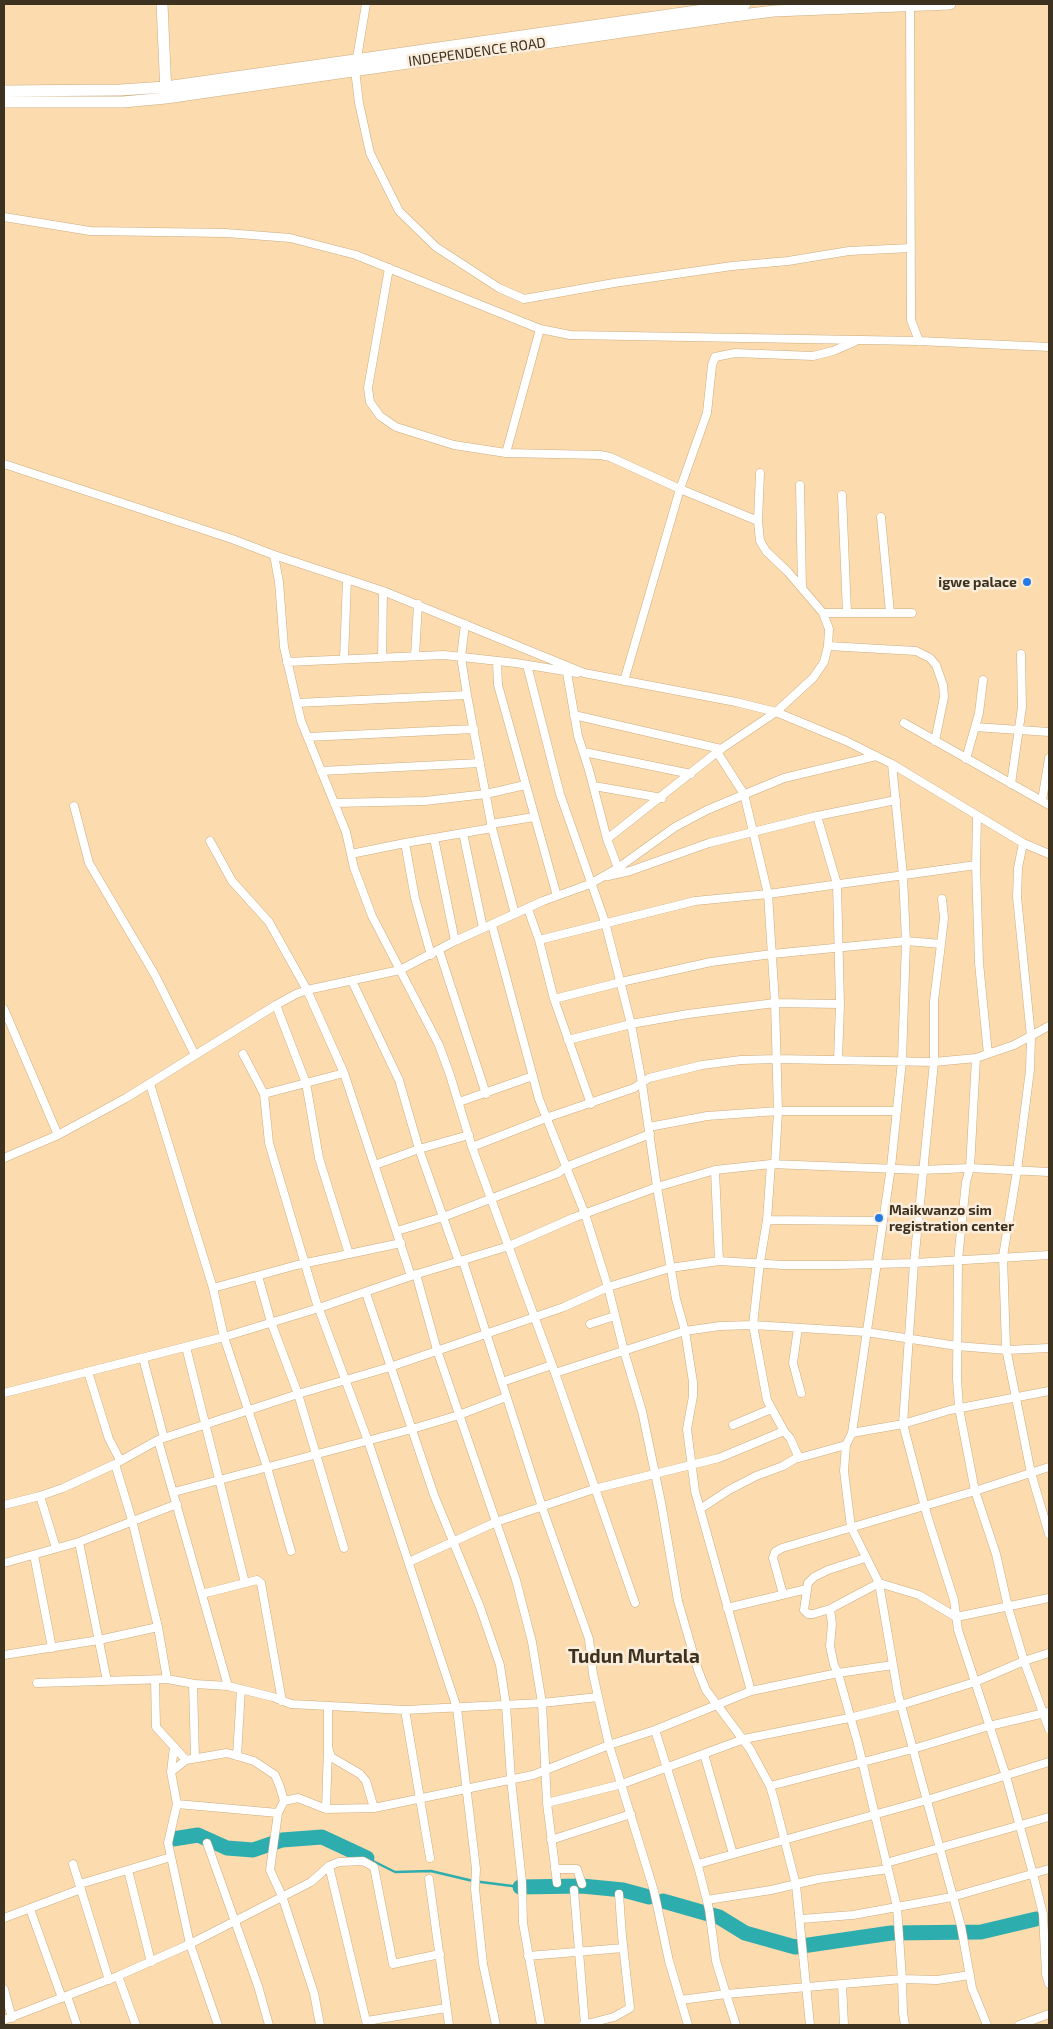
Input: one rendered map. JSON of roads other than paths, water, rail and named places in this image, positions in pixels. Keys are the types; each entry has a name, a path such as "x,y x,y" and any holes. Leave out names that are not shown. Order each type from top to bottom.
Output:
{"main road":[{"path":"162,4 166,92"},
{"name":"INDEPENDENCE ROAD","path":"4,102 123,102 166,92 356,58 744,4"},
{"name":"INDEPENDENCE ROAD","path":"4,91 120,90 166,92 356,70 774,11 910,4 950,4"}],"street":[{"path":"366,4 356,58 356,70 359,102 370,153 399,211 436,247 499,288 524,299 732,266 788,261 849,250 911,248"},
{"path":"910,4 911,320 918,342"},
{"path":"4,217 90,230 226,233 290,238 356,254 540,329 570,335 918,342 1049,347"},
{"path":"389,268 368,388 370,402 380,416 396,427 454,445 506,453 600,455 610,457 680,489 758,521"},
{"path":"506,453 540,329"},
{"path":"624,681 680,489 707,413 712,365 715,358 735,353 813,356 833,351 855,342"},
{"path":"4,464 232,539 418,604 584,673 736,702 776,712 846,740 892,764 1023,842 1049,854"},
{"path":"608,839 662,798 719,750 776,712 813,678 824,662 828,646 829,629 823,613 766,551 760,541 758,521 760,473"},
{"path":"800,485 802,588"},
{"path":"842,495 848,613"},
{"path":"881,517 890,613"},
{"path":"274,555 284,647 301,721 346,832 359,881 372,916 439,1045 472,1147 554,1369 594,1489 635,1602"},
{"path":"344,659 347,580"},
{"path":"382,658 383,592"},
{"path":"416,656 418,604"},
{"path":"823,613 912,613"},
{"path":"465,624 461,657 467,695 492,826 515,914"},
{"path":"828,646 916,651 930,658 943,685 944,697 935,741"},
{"path":"1011,784 1022,707 1021,654"},
{"path":"287,662 416,656 461,657 527,665 567,673 584,673"},
{"path":"497,661 498,685 557,896"},
{"path":"527,665 560,794 590,884 605,922 631,1024 642,1083 670,1268 685,1331 693,1382 693,1396 687,1429 690,1464 700,1509 751,1691"},
{"path":"567,673 574,715 608,839 618,868"},
{"path":"966,758 975,728 983,680"},
{"path":"297,703 467,695"},
{"path":"574,715 719,750 744,794 768,894 776,1003 778,1111 767,1220 753,1325 767,1400 784,1431 790,1438 798,1457"},
{"path":"904,723 1046,803 1049,758"},
{"path":"975,728 1019,732 1049,732"},
{"path":"308,737 474,729"},
{"path":"584,752 691,774"},
{"path":"4,1158 58,1135 150,1084 276,1005 307,990 400,970 483,928 590,884 618,868 676,827 707,810 784,778 876,756"},
{"path":"321,771 480,763"},
{"path":"892,764 903,876 906,941 902,1061 891,1168 852,1433 846,1445 844,1472 851,1527 879,1583 901,1705 961,1926 972,1988 987,2025"},
{"path":"334,803 425,801 486,794 525,785"},
{"path":"594,786 662,798"},
{"path":"603,877 630,871 710,842 817,816 896,800"},
{"path":"74,806 89,863 155,975 195,1055"},
{"path":"817,816 838,884 840,1004 838,1060"},
{"path":"977,816 976,865 979,963 988,1054"},
{"path":"351,854 405,842 463,833 534,817"},
{"path":"463,833 483,928"},
{"path":"434,838 455,941"},
{"path":"210,841 232,881 269,922 307,990 344,1073 401,1243 414,1275 436,1350 516,1580 532,1642 542,1703 547,1803 556,1883"},
{"path":"405,842 415,898 430,956"},
{"path":"1023,842 1018,868 1017,897 1031,1037 1030,1070 1017,1172 1003,1256 1007,1350 1031,1473 1049,1534"},
{"path":"540,940 605,922 695,901 768,894 976,865"},
{"path":"942,899 944,918 934,1001 934,1062 914,1263 903,1424 924,1506 954,1600 958,1630 1006,1776 1033,1874 1042,1914 1046,1974 1049,1984"},
{"path":"528,909 540,940 554,999 591,1104"},
{"path":"492,925 546,1118 585,1214 608,1287 624,1351 642,1410 678,1601 698,1670 706,1690 744,1739 770,1786 796,1885 801,1919 805,1988 810,2025"},
{"path":"554,999 712,962 839,946 906,941 941,944"},
{"path":"438,950 486,1094"},
{"path":"352,980 398,1080 419,1149 486,1334 542,1507 589,1639 598,1698 610,1745 654,1891 668,1961 688,2025"},
{"path":"568,1040 631,1024 688,1014 776,1003 840,1004"},
{"path":"276,1005 306,1083 319,1158 349,1254"},
{"path":"4,1009 58,1135"},
{"path":"472,1147 546,1118 634,1088 649,1078 702,1065 740,1060 777,1059 934,1062 976,1058 1031,1037 1049,1026"},
{"path":"243,1054 264,1094 269,1143 304,1264 368,1442 457,1708 476,1876 475,1887 482,1964 496,2025"},
{"path":"976,1058 970,1168 966,1182 958,1260 957,1379 960,1408 975,1492 996,1554 1008,1607 1024,1661 1047,1713 1049,1729"},
{"path":"264,1094 344,1073"},
{"path":"459,1102 533,1076"},
{"path":"150,1084 213,1288 224,1337 267,1467 291,1551"},
{"path":"397,1231 443,1217 558,1173 566,1166 649,1130 707,1116 778,1111 897,1111"},
{"path":"375,1165 419,1149 469,1135"},
{"path":"4,1393 224,1337 319,1308 414,1275 508,1246 657,1187 716,1170 773,1164 922,1170 970,1168 1017,1172 1049,1172"},
{"path":"716,1170 719,1261"},
{"path":"767,1220 882,1221"},
{"path":"213,1288 304,1264 401,1243"},
{"path":"4,1505 63,1488 161,1439 298,1394 345,1382 390,1367 564,1307 608,1287 670,1268 719,1261 760,1262 783,1265 914,1263 1049,1254"},
{"path":"258,1276 272,1322 298,1394 344,1548"},
{"path":"366,1293 434,1495 454,1542 500,1665 506,1705 511,1779 522,1886 523,1923 540,2025"},
{"path":"590,1324 615,1316"},
{"path":"502,1382 624,1351 685,1331 720,1326 753,1325 866,1332 957,1346 1007,1350 1049,1348"},
{"path":"798,1328 793,1363 801,1393"},
{"path":"186,1347 245,1582"},
{"path":"143,1358 177,1504 228,1686"},
{"path":"88,1372 117,1462 132,1520 158,1627 167,1679"},
{"path":"852,1433 903,1424 960,1408 1049,1391"},
{"path":"174,1492 368,1442 459,1415 506,1397"},
{"path":"733,1425 771,1409"},
{"path":"409,1562 496,1522 594,1489 733,1453 784,1431"},
{"path":"700,1509 729,1490 756,1476 783,1466 798,1457 804,1458 846,1445"},
{"path":"783,1594 773,1558 776,1552 782,1548 975,1492 1049,1467"},
{"path":"40,1496 56,1548"},
{"path":"4,1563 79,1542 177,1504"},
{"path":"79,1542 107,1681"},
{"path":"34,1555 52,1648"},
{"path":"865,1558 828,1570 814,1577 808,1583 804,1610 808,1614 814,1614 879,1583 918,1595 956,1617 1049,1598"},
{"path":"202,1594 245,1582 257,1580 261,1583 282,1702"},
{"path":"727,1608 807,1589"},
{"path":"830,1608 832,1624 830,1646 834,1665 838,1672 862,1762 897,1907 905,2025"},
{"path":"4,1655 99,1640 158,1627"},
{"path":"547,1803 622,1784 744,1739 849,1718 901,1705 975,1682 1024,1661 1049,1653"},
{"path":"284,1801 298,1798 326,1809 374,1808 533,1775 655,1730 751,1691 838,1672 893,1665"},
{"path":"37,1683 167,1679 193,1684 228,1686 273,1697 282,1702 405,1710 542,1703 598,1698"},
{"path":"155,1680 156,1726 186,1760"},
{"path":"193,1684 195,1758"},
{"path":"237,1756 241,1689"},
{"path":"326,1809 328,1706"},
{"path":"405,1710 430,1858"},
{"path":"770,1786 913,1749 989,1726 1047,1713"},
{"path":"655,1730 698,1864 707,1900 716,1961 736,2025"},
{"path":"174,1747 171,1772 177,1804 168,1842 190,1944 218,2025"},
{"path":"328,1747 331,1757 360,1774 366,1781 374,1808"},
{"path":"171,1772 186,1760 227,1753 254,1760 275,1775 284,1801 278,1814 270,1870 282,1896 314,1993 320,2025"},
{"path":"704,1754 734,1854"},
{"path":"698,1864 927,1800 1049,1762"},
{"path":"177,1804 278,1814"},
{"path":"552,1840 630,1814"},
{"path":"707,1900 796,1885 887,1866 1049,1817"},
{"path":"207,1843 258,1986 269,2025"},
{"path":"4,1918 80,1887 171,1857"},
{"path":"11,2018 118,1976 190,1944 311,1882 329,1866 339,1862 363,1861 374,1867 393,1964 440,1954"},
{"path":"73,1864 108,1980"},
{"path":"329,1866 367,2023 446,2008"},
{"path":"555,1869 577,1868 582,1884"},
{"path":"801,1919 853,1915 952,1897 1049,1869"},
{"path":"128,1870 151,1962"},
{"path":"429,1879 449,2025"},
{"path":"574,1890 584,2025 614,2017 628,2010 631,2006 623,1948 619,1894"},
{"path":"30,1909 64,1997 78,2025"},
{"path":"528,1956 623,1948"},
{"path":"681,2000 726,1994 902,1979 937,1980 970,1975"},
{"path":"118,1976 136,2025"},
{"path":"842,1984 844,2025"},
{"path":"4,1989 11,2018 21,2025"},
{"path":"1019,2025 1049,2014"},
{"path":"614,2017 616,2025"}],"waterway":[{"path":"173,1839 198,1835 227,1848 253,1850 282,1840 322,1837 367,1858"},
{"path":"367,1858 395,1872 431,1871 473,1881 520,1887"},
{"path":"520,1887 582,1886 623,1890 649,1897"},
{"path":"663,1901 719,1917 745,1933 795,1947 891,1933 981,1932 1036,1919"}],"place":[{"name":"igwe palace","path":"1027,582"},
{"name":"Maikwanzo sim registration center","path":"879,1218"}],"district":[{"name":"Tudun Murtala","path":"634,1657"}]}
